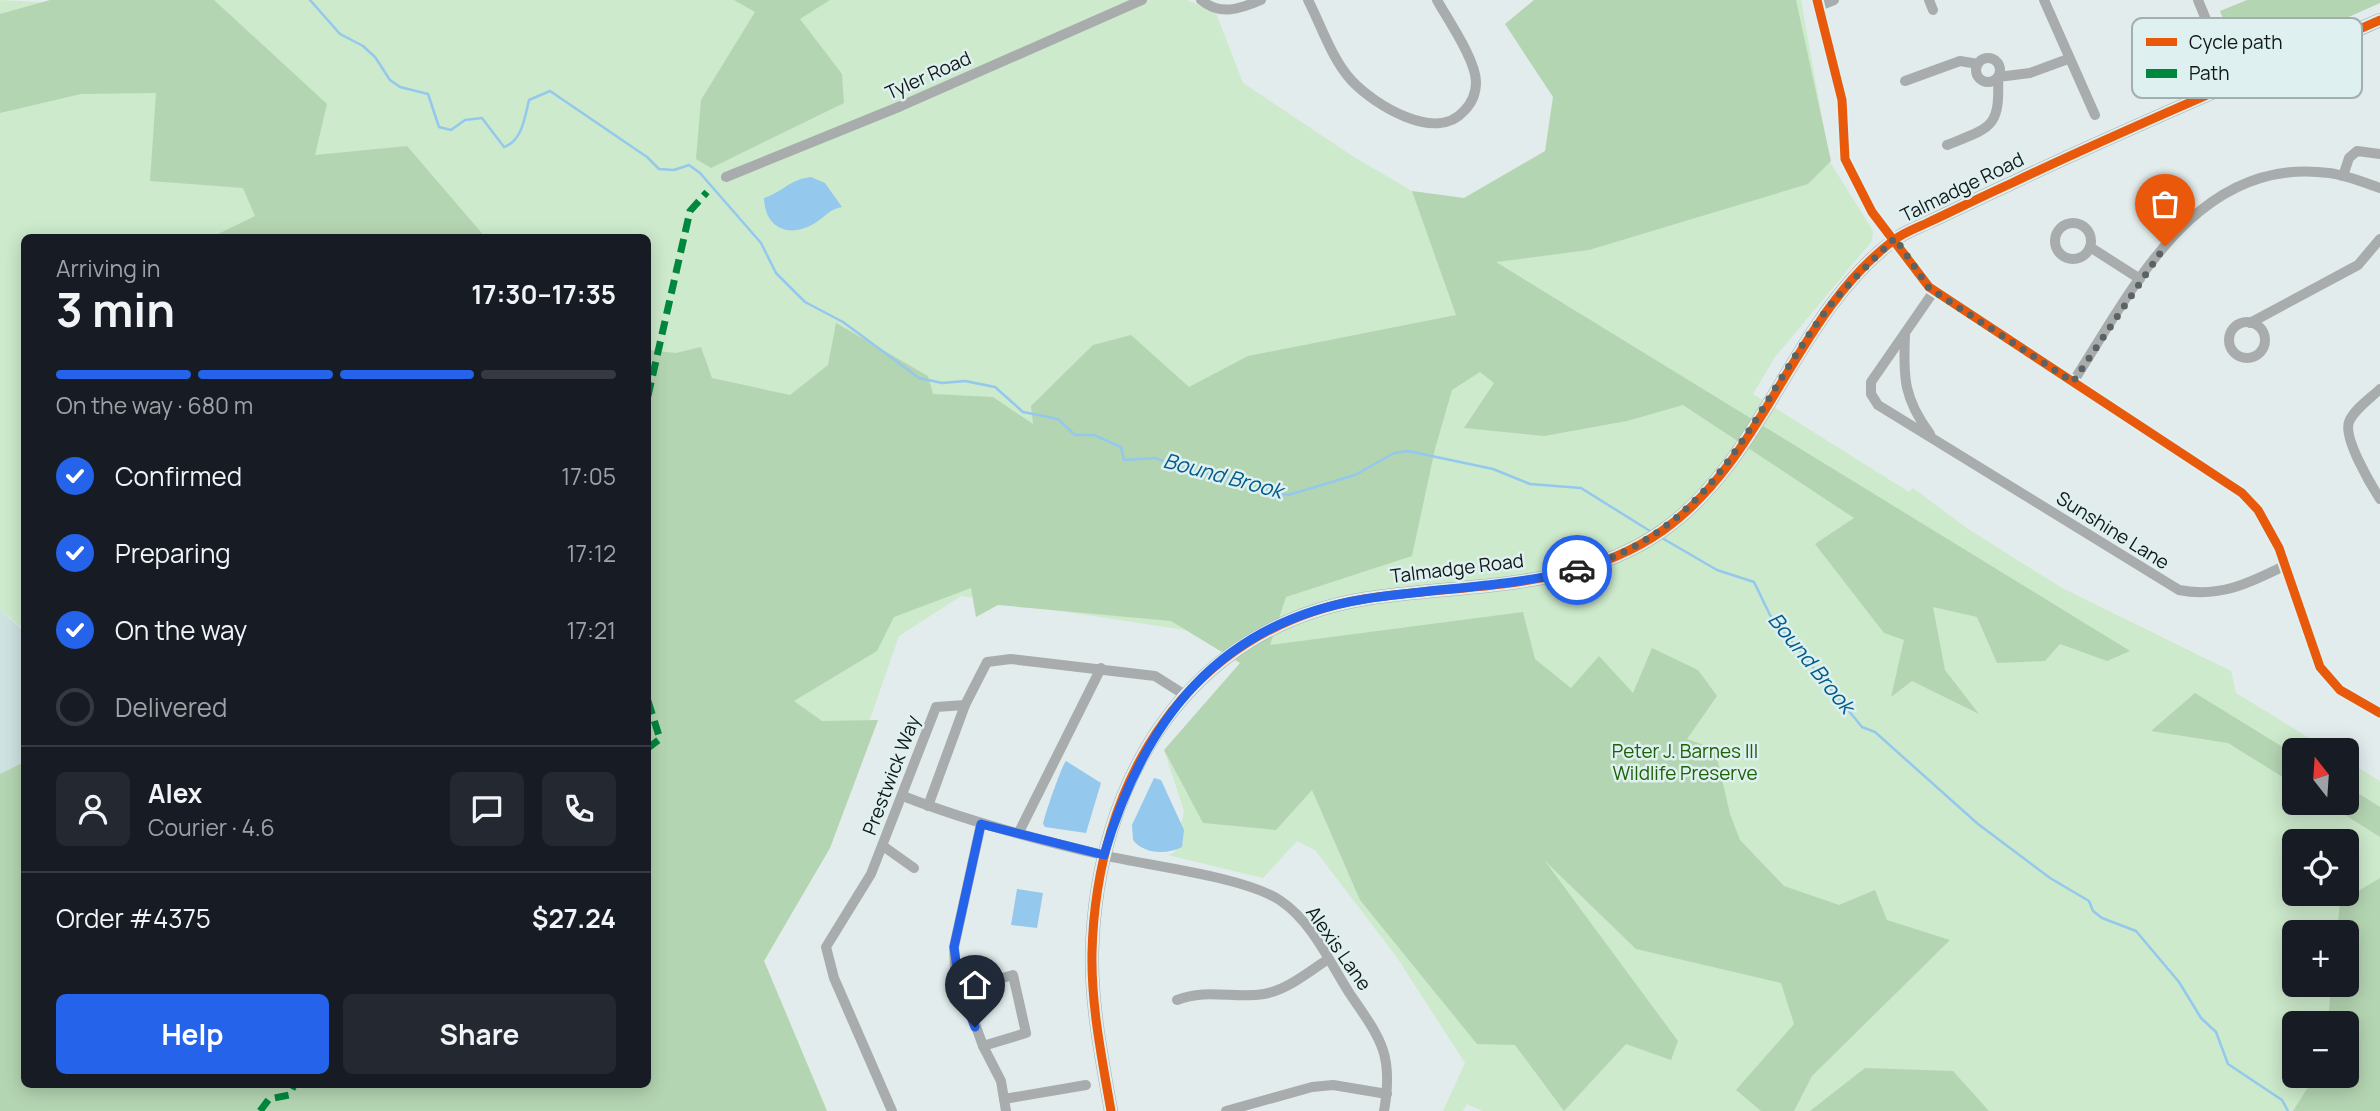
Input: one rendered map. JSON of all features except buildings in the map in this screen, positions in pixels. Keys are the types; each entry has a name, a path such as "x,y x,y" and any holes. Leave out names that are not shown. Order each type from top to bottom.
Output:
{"street":[{"name":"Tyler Road","path":"726,177 901,106 1142,0"},
{"path":"1200,0 1214,8 1227,11 1261,0"},
{"path":"1308,0 1350,79 1406,117 1436,125 1458,118 1472,103 1476,81 1474,69 1437,0"},
{"path":"1834,0 1818,3 1842,100 1845,159 1872,212 1934,291 2242,493 2258,510 2286,565 2309,641 2327,678 2340,690 2380,713"},
{"path":"2044,0 2095,115"},
{"path":"2198,0 2205,18"},
{"name":"Talmadge Road","path":"2362,28 2380,20"},
{"path":"1905,81 1960,61 1978,64 1988,58 1995,60 1999,66 1998,113 1993,124 1988,129 1948,145"},
{"path":"1978,64 1978,75 1983,80 1991,81 1998,77 2030,73 2068,59"},
{"name":"Talmadge Road","path":"1111,1111 1092,981 1094,923 1104,855 1131,776 1156,734 1185,695 1221,660 1243,644 1329,606 1575,571 1623,554 1647,541 1692,506 1735,453 1823,316 1895,238 2105,138 2202,98"},
{"path":"2343,176 2349,158 2357,151 2380,154"},
{"path":"2073,382 2140,279 2194,213 2236,187 2284,173 2343,176 2380,188"},
{"path":"2250,323 2358,265 2380,239"},
{"path":"2090,247 2140,279"},
{"name":"Sunshine Lane","path":"1934,291 1871,382 1871,394 1878,405 2179,590 2200,594 2224,592 2286,565"},
{"name":"Sunshine Lane","path":"1905,333 1906,392 1913,411 1933,440"},
{"path":"2380,389 2354,414 2348,427 2350,439 2380,499"},
{"path":"928,806 971,688 987,663 1011,659 1155,676 1185,695"},
{"path":"1019,832 1101,668"},
{"name":"Prestwick Way","path":"892,1111 834,978 826,947 871,874 936,707 965,705"},
{"name":"Alexis Lane","path":"903,796 981,824 1104,855 1208,877 1257,890 1279,900 1300,917 1380,1040 1387,1057 1384,1111"},
{"path":"981,824 954,947 960,990 1001,1081 1006,1111"},
{"path":"883,846 914,868"},
{"path":"1177,1000 1205,992 1265,994 1292,983 1327,960"},
{"path":"960,990 1013,975 1026,1033 983,1045"},
{"path":"1004,1099 1086,1085"},
{"path":"1226,1111 1312,1087 1333,1085 1387,1094"}],"shaded area":[{"path":"0,610 21,628 21,764 0,774"}],"green space":[{"name":"Peter J. Barnes III Wildlife Preserve","path":"0,0 199,11 203,0 1187,0 1216,13 1243,83 1354,157 1412,191 1415,199 1515,259 1589,250 1590,0 1801,0 1830,162 1873,231 1872,241 1775,357 1753,394 1909,492 1913,488 1968,529 2062,588 2231,671 2236,693 2309,738 2282,738 2282,816 2359,816 2359,768 2380,781 2380,1111 1482,1111 1467,1104 1463,1111 1443,1111 1465,1063 1396,956 1315,850 1297,841 1263,878 1168,855 1175,852 1184,811 1164,750 1187,794 1270,643 961,596 899,636 825,848 762,956 827,1111 0,1111 21,1088 651,1088 651,234 21,234 21,627 0,610"},
{"path":"50,0 214,0 327,104 315,155 407,146 483,234 218,234 255,216 243,188 150,181 156,93 81,94 0,113 0,14"},
{"path":"734,0 830,0 800,19 842,74 844,103 711,168 696,159 701,100 755,12"},
{"path":"1534,0 1796,0 1831,161 1808,184 1589,250 1496,262 2130,651 2107,661 2060,644 2045,661 1997,663 1977,617 1933,607 1945,670 1979,714 1912,681 1891,697 1904,640 1884,633 1815,544 1854,518 1683,405 1627,421 1544,436 1464,428 1494,383 1480,372 1452,390 1435,449 1412,556 1286,597 1270,645 1523,612 1535,659 1571,688 1599,656 1633,693 1652,648 1698,670 1717,696 1687,739 1715,749 1730,814 1740,840 1784,886 1839,905 1875,890 1887,920 1950,940 1812,1076 1794,1111 1761,1111 1736,1090 1794,1024 1781,983 1636,949 1545,861 1678,1041 1671,1060 1626,1044 1564,1111 1515,1045 1477,1044 1360,900 1312,790 1276,830 1203,823 1164,750 1240,663 1171,621 998,605 976,617 971,588 894,617 877,651 794,701 822,721 878,720 830,848 764,961 827,1111 0,1111 0,774 21,764 21,1088 651,1088 651,350 676,353 701,347 712,378 790,395 828,365 836,323 928,376 933,394 993,397 1033,424 1031,406 1093,345 1131,335 1189,387 1248,356 1456,315 1412,191 1464,198 1545,151 1553,97 1505,24"},
{"path":"2247,0 2380,0 2380,3 2346,18 2223,18 2220,11"},
{"path":"2195,693 2282,747 2282,777 2228,743 2151,731"},
{"path":"2359,794 2380,807 2380,837 2347,816 2359,816"},
{"path":"2380,878 2380,1111 2293,1111 2307,1088 2359,1088 2359,1011 2329,1011 2330,997 2359,997 2359,920 2338,920 2340,906 2359,906 2359,891"},
{"path":"1865,1068 1953,1071 1989,1111 1810,1111"}],"water":[{"path":"811,177 825,183 842,207 799,230 782,229 775,225 769,218 764,198"},
{"path":"1066,761 1101,783 1086,833 1045,827 1043,824"},
{"path":"1154,778 1161,780 1184,830 1182,847 1176,850 1156,852 1143,848 1133,840 1132,825"},
{"path":"1017,889 1043,893 1037,928 1011,925"}],"waterway":[{"name":"Bound Brook","path":"310,0 340,34 363,46 375,57 390,80 400,87 428,94 439,127 451,130 465,120 482,118 504,147 519,134 529,100 550,91 647,157 659,169 674,170 689,165 700,173 761,243 776,273 805,302 843,322 919,378 942,383 965,381 995,387 1023,412 1058,419 1075,435 1094,435 1121,447 1124,460 1155,458 1190,471 1263,484 1268,491 1288,495 1355,475 1394,453 1408,451 1493,469 1530,484 1581,488 1650,531"},
{"name":"Bound Brook","path":"1662,538 1717,570 1754,582 1770,615 1862,727 1875,732 1978,824 2050,878 2089,901 2093,911 2102,918 2136,931 2179,982 2201,1018 2216,1032 2228,1064 2282,1100 2288,1111"}],"marked path":[{"path":"651,383 690,211 707,192"},
{"path":"651,710 660,739 651,746"},
{"path":"260,1111 269,1099 289,1095 292,1088"}],"cycle path":[{"path":"1817,0 1842,100 1845,159 1872,212 1929,287 2242,493 2258,510 2279,548 2320,667 2340,690 2380,713"},
{"path":"2362,28 2380,20"},
{"path":"1111,1111 1093,993 1092,953 1098,890 1111,830 1133,774 1163,723 1201,679 1247,643 1301,616 1364,599 1479,587 1556,575 1593,565 1628,551 1662,531 1698,501 1728,465 1754,427 1830,307 1859,271 1898,237 2201,98"}],"way so far":[{"path":"1577,570 1599,564 1647,541 1679,518 1706,492 1756,421 1823,316 1856,276 1895,238 1929,288 2073,382 2140,279 2165,246"}],"route":[{"path":"975,1027 960,990 954,947 981,824 1104,855 1131,776 1168,715 1200,678 1243,644 1329,606 1363,599 1512,582 1577,570"}]}
